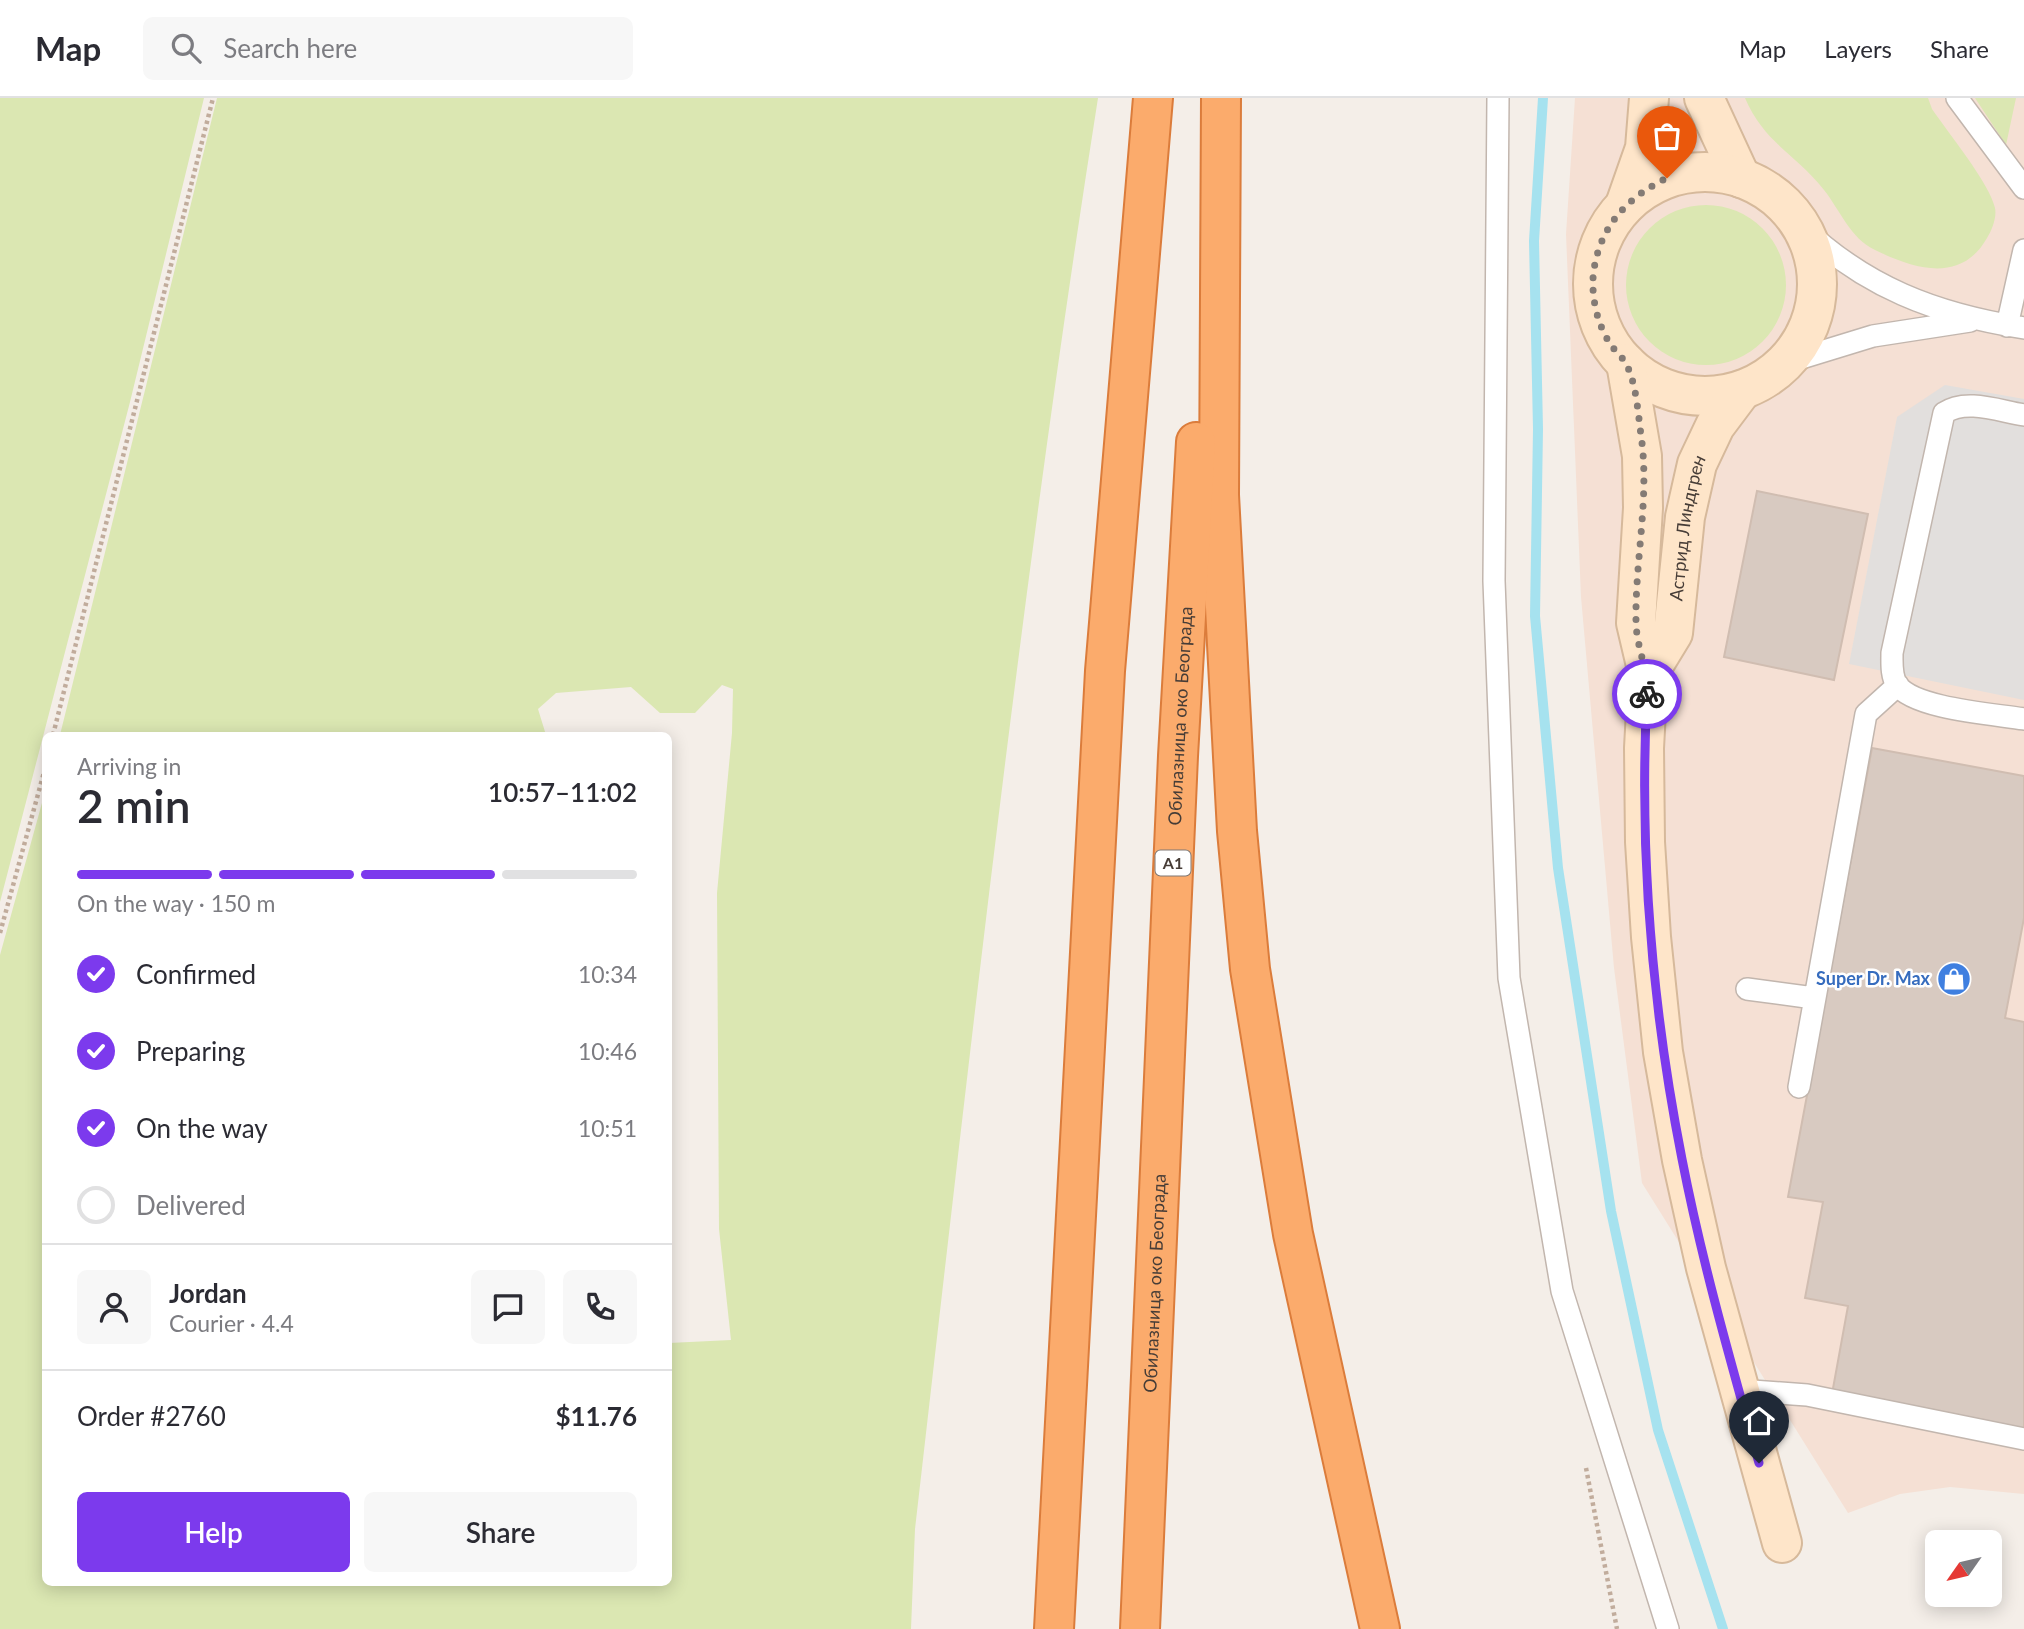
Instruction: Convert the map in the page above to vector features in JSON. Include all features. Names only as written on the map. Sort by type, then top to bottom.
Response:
[{"type":"highway","points":[[1054,1629],[1105,671],[1153,98]]},
{"type":"highway","name":"Обилазница око Београда","points":[[1140,1629],[1177,769],[1215,98]]},
{"type":"highway","points":[[1221,98],[1219,495],[1237,831],[1250,970],[1293,1234],[1380,1629]]},
{"type":"street","points":[[1625,205],[1645,148],[1649,98]]},
{"type":"street","points":[[1704,98],[1741,178]]},
{"type":"street","points":[[1717,172],[1741,178],[1783,204],[1799,224],[1810,246],[1816,271],[1816,296],[1811,320],[1800,343],[1785,363],[1742,390],[1718,395],[1681,392],[1646,379],[1626,363],[1610,344],[1599,321],[1594,296],[1594,272],[1599,247],[1609,224],[1625,205],[1644,189],[1679,175],[1717,172]]},
{"type":"street","name":"Астрид Линдгрен","points":[[1626,363],[1642,446],[1643,508],[1636,624],[1648,674],[1644,748],[1645,842],[1651,937],[1663,1052],[1685,1174],[1739,1390],[1782,1543]]},
{"type":"street","name":"Астрид Линдгрен","points":[[1648,674],[1673,634],[1685,517],[1697,464],[1715,426],[1742,390]]},
{"type":"lane","points":[[1499,98],[1494,581],[1508,978],[1562,1291],[1668,1629]]},
{"type":"lane","points":[[1957,98],[2024,188]]},
{"type":"lane","points":[[1799,224],[1827,251],[1907,299],[1978,320],[2016,327],[2024,250]]},
{"type":"lane","points":[[1785,363],[1873,336],[1978,320]]},
{"type":"lane","points":[[2024,415],[1964,405],[1944,413],[1892,653],[1892,671],[1898,685],[1918,700],[2024,719]]},
{"type":"lane","points":[[1798,1087],[1866,714],[1898,685]]},
{"type":"lane","points":[[1747,989],[1814,999]]},
{"type":"lane","points":[[1739,1390],[1807,1395],[2024,1439]]},
{"type":"path","points":[[54,732],[212,98]]},
{"type":"path","points":[[0,933],[42,780]]},
{"type":"shaded area","points":[[1575,98],[2024,98],[2024,1494],[1950,1487],[1900,1494],[1848,1513],[1642,1183],[1614,968],[1581,597],[1566,234]]},
{"type":"shaded area","points":[[1945,385],[2024,399],[2024,700],[1849,664],[1897,417]]},
{"type":"green space","points":[[0,98],[204,98],[130,402],[44,732],[42,732],[0,902]]},
{"type":"green space","points":[[217,98],[1098,98],[1046,455],[999,812],[915,1529],[911,1629],[0,1629],[0,955],[42,803],[42,1586],[672,1586],[672,1343],[731,1340],[719,1229],[717,893],[732,733],[733,689],[722,685],[695,713],[660,713],[631,687],[556,693],[538,709],[545,732],[61,732]]},
{"type":"green space","points":[[1745,98],[1928,98],[1932,109],[1977,172],[1991,198],[1995,215],[1989,235],[1976,253],[1964,262],[1950,267],[1921,267],[1905,263],[1866,245],[1846,223],[1824,190],[1771,138]]},
{"type":"green space","points":[[1975,98],[2016,98],[2006,145]]},
{"type":"green space","points":[[1706,205],[1737,211],[1763,228],[1780,254],[1786,285],[1780,316],[1763,342],[1737,359],[1706,365],[1675,359],[1649,342],[1632,316],[1626,285],[1632,254],[1649,228],[1675,211]]},
{"type":"building","points":[[1757,491],[1868,514],[1834,680],[1724,657]]},
{"type":"building","points":[[1872,748],[2024,776],[2024,918],[2005,1018],[2024,1022],[2024,1430],[1832,1394],[1848,1306],[1805,1298],[1823,1202],[1788,1197]]},
{"type":"waterway","points":[[1543,98],[1534,241],[1538,429],[1535,616],[1558,868],[1611,1211],[1658,1430],[1723,1629]]},
{"type":"way so far","points":[[1647,694],[1648,674],[1636,624],[1644,485],[1641,436],[1626,363],[1610,344],[1599,321],[1594,296],[1594,272],[1599,247],[1609,224],[1625,205],[1644,189],[1667,178]]},
{"type":"place","name":"Super Dr. Max","points":[[1954,979]]},
{"type":"route","points":[[1647,694],[1644,748],[1645,842],[1651,937],[1663,1052],[1682,1160],[1706,1268],[1759,1463]]}]
